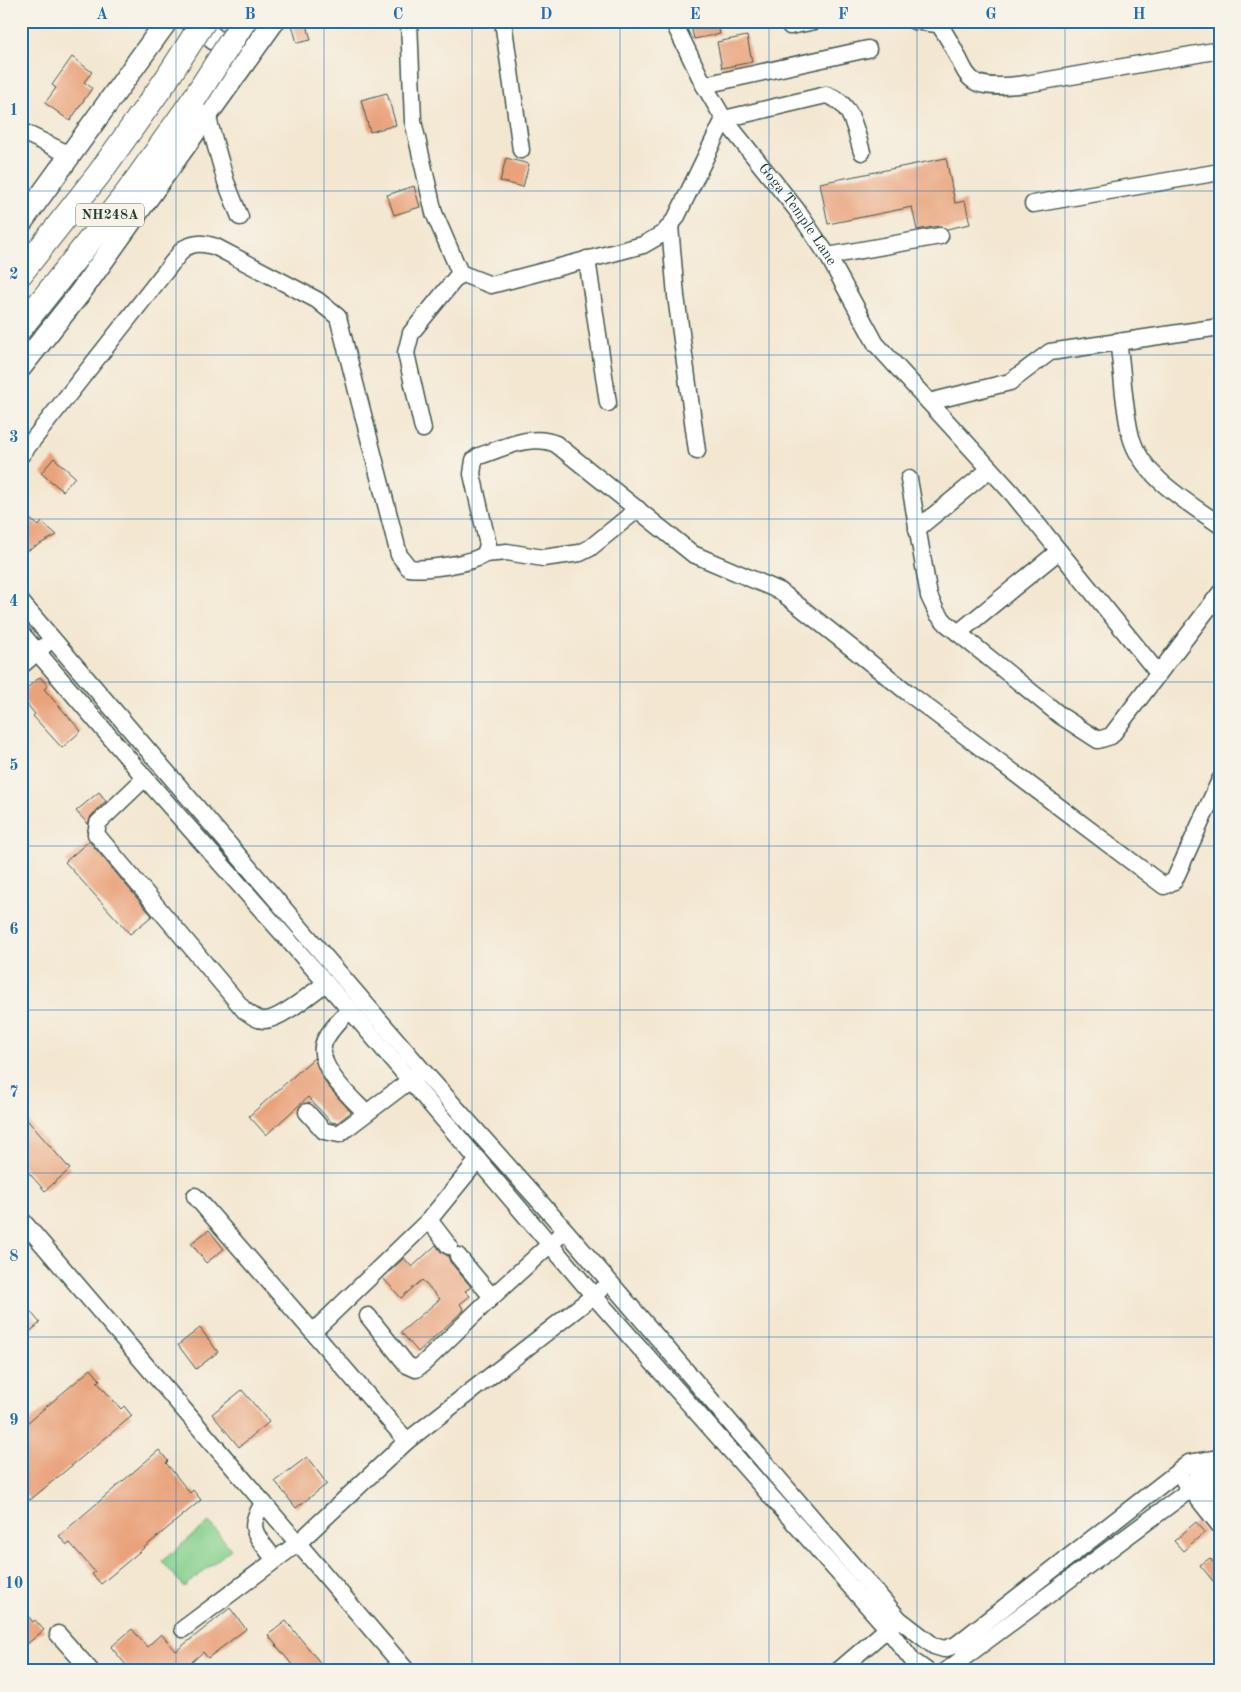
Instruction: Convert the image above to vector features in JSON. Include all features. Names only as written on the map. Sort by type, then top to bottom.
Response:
[{"type":"highway","name":"NH248A","points":[[21,273],[100,174],[166,80],[204,21]]},
{"type":"highway","name":"NH248A","points":[[21,327],[128,192],[200,107],[244,21]]},
{"type":"main road","points":[[21,223],[72,156],[167,21]]},
{"type":"main road","points":[[191,21],[244,62]]},
{"type":"main road","points":[[21,367],[79,294],[200,107],[244,62],[274,21]]},
{"type":"street","points":[[409,21],[413,121],[434,213],[460,273],[491,285],[643,245],[664,233],[670,226],[724,119],[826,95],[836,98],[852,116],[862,152]]},
{"type":"street","points":[[503,21],[521,150]]},
{"type":"street","name":"Goga Temple Lane","points":[[673,21],[704,85],[724,119],[796,209],[828,256],[876,344],[990,469],[1158,673]]},
{"type":"street","points":[[790,26],[815,21]]},
{"type":"street","points":[[914,21],[940,26],[968,75],[981,86],[999,87],[1026,84],[1220,50]]},
{"type":"street","points":[[704,85],[868,49]]},
{"type":"street","points":[[200,107],[240,217]]},
{"type":"street","points":[[21,131],[72,156]]},
{"type":"street","points":[[1033,204],[1220,172]]},
{"type":"street","points":[[670,226],[676,296],[696,451]]},
{"type":"street","points":[[828,256],[940,236]]},
{"type":"street","points":[[21,455],[183,249],[192,244],[204,244],[216,247],[317,300],[338,317],[402,561],[409,568],[422,569],[473,559],[485,554],[507,552],[543,558],[580,553],[595,544],[638,510]]},
{"type":"street","points":[[587,259],[608,403]]},
{"type":"street","points":[[423,429],[406,353],[411,333],[460,273]]},
{"type":"street","points":[[929,402],[1010,382],[1050,352],[1220,327]]},
{"type":"street","points":[[1118,341],[1132,437],[1140,456],[1155,476],[1220,525]]},
{"type":"street","points":[[485,554],[488,545],[472,474],[474,460],[479,456],[532,440],[546,439],[556,444],[701,560],[780,591],[907,692],[1164,886],[1174,881],[1220,780]]},
{"type":"street","points":[[917,528],[990,469]]},
{"type":"street","points":[[909,479],[928,596],[937,613],[958,633],[1061,716],[1098,740],[1111,736],[1220,593]]},
{"type":"street","points":[[958,633],[1058,551]]},
{"type":"street","points":[[21,602],[423,1071],[566,1232],[893,1623],[913,1661],[927,1671]]},
{"type":"street","points":[[21,632],[145,778],[350,1010],[409,1081],[551,1243],[594,1296],[893,1623],[934,1646],[944,1649],[956,1645],[1182,1467],[1220,1458]]},
{"type":"street","points":[[21,666],[51,639]]},
{"type":"street","points":[[145,778],[98,823],[96,834],[244,1010],[254,1017],[265,1020],[280,1014],[326,983]]},
{"type":"street","points":[[350,1010],[324,1041],[322,1054],[338,1082],[366,1114]]},
{"type":"street","points":[[306,1112],[324,1131],[339,1134],[350,1128],[423,1071]]},
{"type":"street","points":[[314,1331],[429,1220],[478,1160]]},
{"type":"street","points":[[195,1196],[314,1331],[407,1441]]},
{"type":"street","points":[[21,1219],[407,1671]]},
{"type":"street","points":[[429,1220],[492,1297]]},
{"type":"street","points":[[368,1316],[407,1365],[416,1369],[551,1243],[566,1232]]},
{"type":"street","points":[[183,1629],[274,1559],[298,1543],[407,1441],[594,1296],[608,1283]]},
{"type":"street","points":[[946,1671],[1197,1485],[1220,1464]]},
{"type":"street","points":[[1182,1467],[1197,1485],[1220,1526]]},
{"type":"street","points":[[1197,1485],[1220,1501]]},
{"type":"street","points":[[264,1503],[255,1515],[252,1523],[255,1532],[274,1559]]},
{"type":"street","points":[[838,1671],[893,1623]]},
{"type":"street","points":[[58,1634],[91,1671]]},
{"type":"street","points":[[856,1671],[859,1653]]},
{"type":"green space","points":[[209,1522],[231,1549],[184,1587],[162,1561]]},
{"type":"building","points":[[291,21],[306,21],[311,40],[297,43]]},
{"type":"building","points":[[690,21],[717,21],[720,34],[694,39]]},
{"type":"building","points":[[747,36],[752,62],[722,68],[717,42]]},
{"type":"building","points":[[72,57],[92,72],[84,82],[92,88],[70,121],[45,103],[56,88],[52,85]]},
{"type":"building","points":[[387,93],[396,125],[370,132],[361,100]]},
{"type":"building","points":[[506,158],[529,164],[523,187],[500,181]]},
{"type":"building","points":[[946,158],[955,203],[965,201],[970,224],[947,229],[938,226],[917,230],[912,207],[828,224],[820,183]]},
{"type":"building","points":[[414,186],[420,207],[394,215],[387,195]]},
{"type":"building","points":[[54,458],[75,477],[63,491],[41,473]]},
{"type":"building","points":[[21,512],[39,526],[42,522],[57,535],[21,554],[21,547],[26,540],[21,537]]},
{"type":"building","points":[[40,677],[48,686],[44,689],[81,731],[62,748],[33,716],[35,714],[21,697],[21,693]]},
{"type":"building","points":[[99,792],[106,801],[91,816],[88,824],[76,811]]},
{"type":"building","points":[[89,841],[152,916],[130,934],[65,862]]},
{"type":"building","points":[[314,1058],[327,1085],[351,1112],[337,1123],[331,1122],[308,1097],[266,1135],[249,1116]]},
{"type":"building","points":[[21,1113],[70,1169],[45,1191],[21,1164]]},
{"type":"building","points":[[209,1230],[224,1249],[206,1263],[191,1243]]},
{"type":"building","points":[[436,1245],[441,1252],[448,1256],[450,1262],[471,1287],[465,1291],[470,1296],[460,1304],[464,1310],[418,1352],[401,1332],[440,1299],[422,1280],[401,1298],[383,1278],[404,1258],[412,1267]]},
{"type":"building","points":[[21,1300],[40,1323],[21,1339]]},
{"type":"building","points":[[200,1328],[218,1352],[196,1369],[178,1345]]},
{"type":"building","points":[[91,1369],[100,1380],[97,1382],[121,1409],[124,1406],[132,1416],[30,1500],[21,1490],[21,1428]]},
{"type":"building","points":[[242,1390],[269,1422],[239,1447],[212,1414]]},
{"type":"building","points":[[159,1450],[168,1461],[166,1463],[190,1493],[193,1490],[201,1500],[101,1584],[92,1574],[95,1572],[70,1543],[67,1545],[59,1536]]},
{"type":"building","points":[[307,1457],[327,1484],[296,1508],[275,1481]]},
{"type":"building","points":[[1196,1522],[1205,1532],[1183,1551],[1174,1541]]},
{"type":"building","points":[[1210,1558],[1220,1570],[1220,1576],[1213,1581],[1200,1565]]},
{"type":"building","points":[[230,1608],[246,1629],[208,1658],[203,1652],[182,1671],[131,1671],[111,1647],[132,1629],[147,1647],[161,1634],[176,1651]]},
{"type":"building","points":[[28,1616],[33,1622],[35,1620],[44,1630],[21,1649],[21,1622]]},
{"type":"building","points":[[286,1621],[327,1671],[297,1671],[268,1635]]}]
